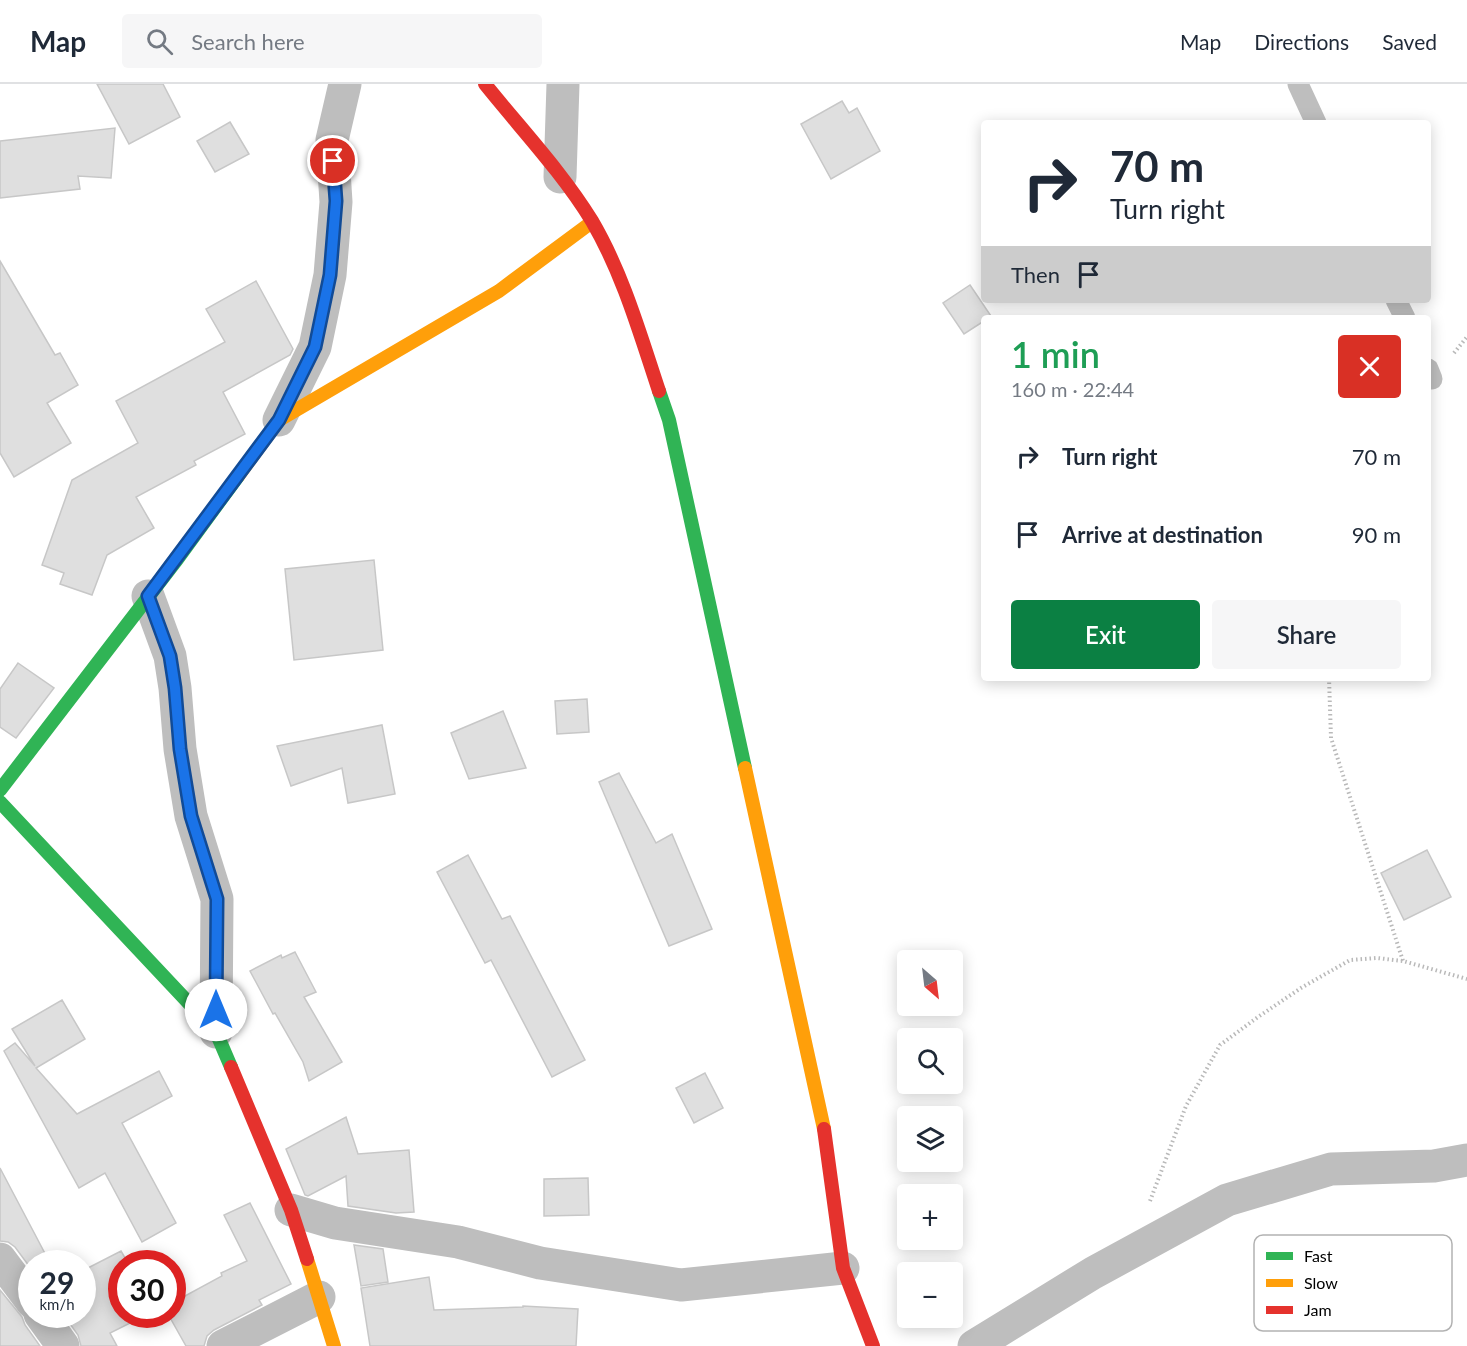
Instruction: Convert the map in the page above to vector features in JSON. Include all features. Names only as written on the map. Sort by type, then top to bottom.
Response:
[{"type":"street","points":[[0,790],[279,420],[315,347],[330,275],[336,201],[332,140],[345,84]]},
{"type":"street","points":[[485,84],[560,177],[592,222],[627,294],[669,420],[824,1127],[843,1268],[873,1346]]},
{"type":"street","points":[[560,177],[563,84]]},
{"type":"street","points":[[279,420],[499,291],[592,222]]},
{"type":"street","points":[[148,596],[170,656],[180,749],[191,816],[217,899],[216,1032]]},
{"type":"street","points":[[0,802],[216,1032],[291,1210],[334,1346]]},
{"type":"street","points":[[975,1346],[1093,1273],[1227,1200],[1331,1169],[1434,1166],[1467,1160]]},
{"type":"street","points":[[291,1210],[334,1223],[458,1242],[540,1263],[681,1284],[843,1268]]},
{"type":"street","points":[[0,1259],[18,1283]]},
{"type":"street","points":[[223,1346],[319,1298]]},
{"type":"street","points":[[50,1328],[63,1346]]},
{"type":"lane","points":[[1298,84],[1315,120]]},
{"type":"path","points":[[1329,681],[1331,738],[1403,961]]},
{"type":"path","points":[[1130,1253],[1186,1106],[1220,1045],[1301,988],[1350,960],[1377,958],[1403,961],[1467,979]]},
{"type":"building","points":[[97,84],[163,84],[180,117],[129,144]]},
{"type":"building","points":[[842,101],[849,113],[857,108],[880,151],[831,179],[801,124]]},
{"type":"building","points":[[230,122],[249,154],[215,172],[197,141]]},
{"type":"building","points":[[115,128],[111,178],[78,176],[80,189],[0,198],[0,141]]},
{"type":"building","points":[[0,261],[55,355],[60,353],[78,385],[47,403],[71,443],[14,477],[0,453]]},
{"type":"building","points":[[256,281],[293,349],[290,355],[223,392],[245,434],[194,461],[196,465],[136,497],[154,528],[107,555],[92,595],[60,584],[64,573],[42,565],[72,480],[138,443],[116,401],[225,342],[206,309]]},
{"type":"building","points":[[970,285],[990,315],[981,315],[981,323],[964,334],[943,303]]},
{"type":"building","points":[[374,560],[383,650],[294,660],[285,569]]},
{"type":"building","points":[[18,663],[54,688],[16,738],[0,727],[0,689]]},
{"type":"building","points":[[587,699],[589,732],[557,734],[555,701]]},
{"type":"building","points":[[503,711],[526,768],[469,779],[451,733]]},
{"type":"building","points":[[382,725],[395,794],[348,803],[342,768],[291,786],[277,746]]},
{"type":"building","points":[[619,773],[656,843],[672,834],[712,929],[669,946],[599,782]]},
{"type":"building","points":[[1427,850],[1451,897],[1404,920],[1381,873]]},
{"type":"building","points":[[468,855],[502,919],[510,916],[585,1060],[552,1077],[491,960],[485,963],[437,872]]},
{"type":"building","points":[[295,952],[316,992],[304,997],[342,1062],[309,1081],[303,1062],[250,971],[281,955],[282,958]]},
{"type":"building","points":[[62,1000],[85,1039],[36,1068],[77,1114],[159,1071],[172,1096],[122,1123],[176,1223],[142,1242],[105,1173],[79,1188],[4,1051],[15,1043],[35,1066],[12,1029]]},
{"type":"building","points":[[705,1073],[723,1108],[694,1123],[676,1088]]},
{"type":"building","points":[[346,1117],[358,1154],[409,1150],[414,1212],[396,1213],[348,1206],[346,1176],[308,1196],[305,1195],[286,1149]]},
{"type":"building","points":[[0,1168],[43,1250],[18,1251],[8,1242],[0,1241]]},
{"type":"building","points":[[588,1178],[589,1215],[544,1216],[544,1179]]},
{"type":"building","points":[[250,1203],[291,1284],[259,1300],[262,1305],[214,1330],[207,1336],[204,1346],[186,1346],[176,1328],[186,1328],[186,1295],[222,1276],[221,1273],[247,1261],[224,1215]]},
{"type":"building","points":[[354,1245],[383,1249],[388,1282],[361,1286]]},
{"type":"building","points":[[108,1258],[108,1328],[120,1328],[110,1333],[117,1346],[81,1346],[73,1328],[96,1328],[96,1264]]},
{"type":"building","points":[[429,1277],[434,1310],[523,1306],[578,1309],[576,1346],[370,1346],[361,1288]]},
{"type":"building","points":[[0,1290],[18,1312],[18,1328],[27,1328],[40,1346],[0,1346]]},
{"type":"traffic: fast","points":[[659,391],[669,420],[745,768]]},
{"type":"traffic: fast","points":[[0,790],[238,476]]},
{"type":"traffic: fast","points":[[0,802],[216,1032],[231,1067]]},
{"type":"traffic: slow","points":[[238,476],[279,420],[499,291],[592,222]]},
{"type":"traffic: slow","points":[[745,768],[824,1129]]},
{"type":"traffic: slow","points":[[307,1259],[334,1346]]},
{"type":"traffic: jam","points":[[485,84],[554,168],[592,221],[622,283],[659,391]]},
{"type":"traffic: jam","points":[[231,1067],[291,1210],[307,1259]]},
{"type":"traffic: jam","points":[[824,1129],[843,1268],[873,1346]]},
{"type":"route","points":[[216,1010],[217,899],[191,816],[180,749],[170,656],[148,596],[279,420],[315,347],[330,275],[336,201],[333,161]]}]
